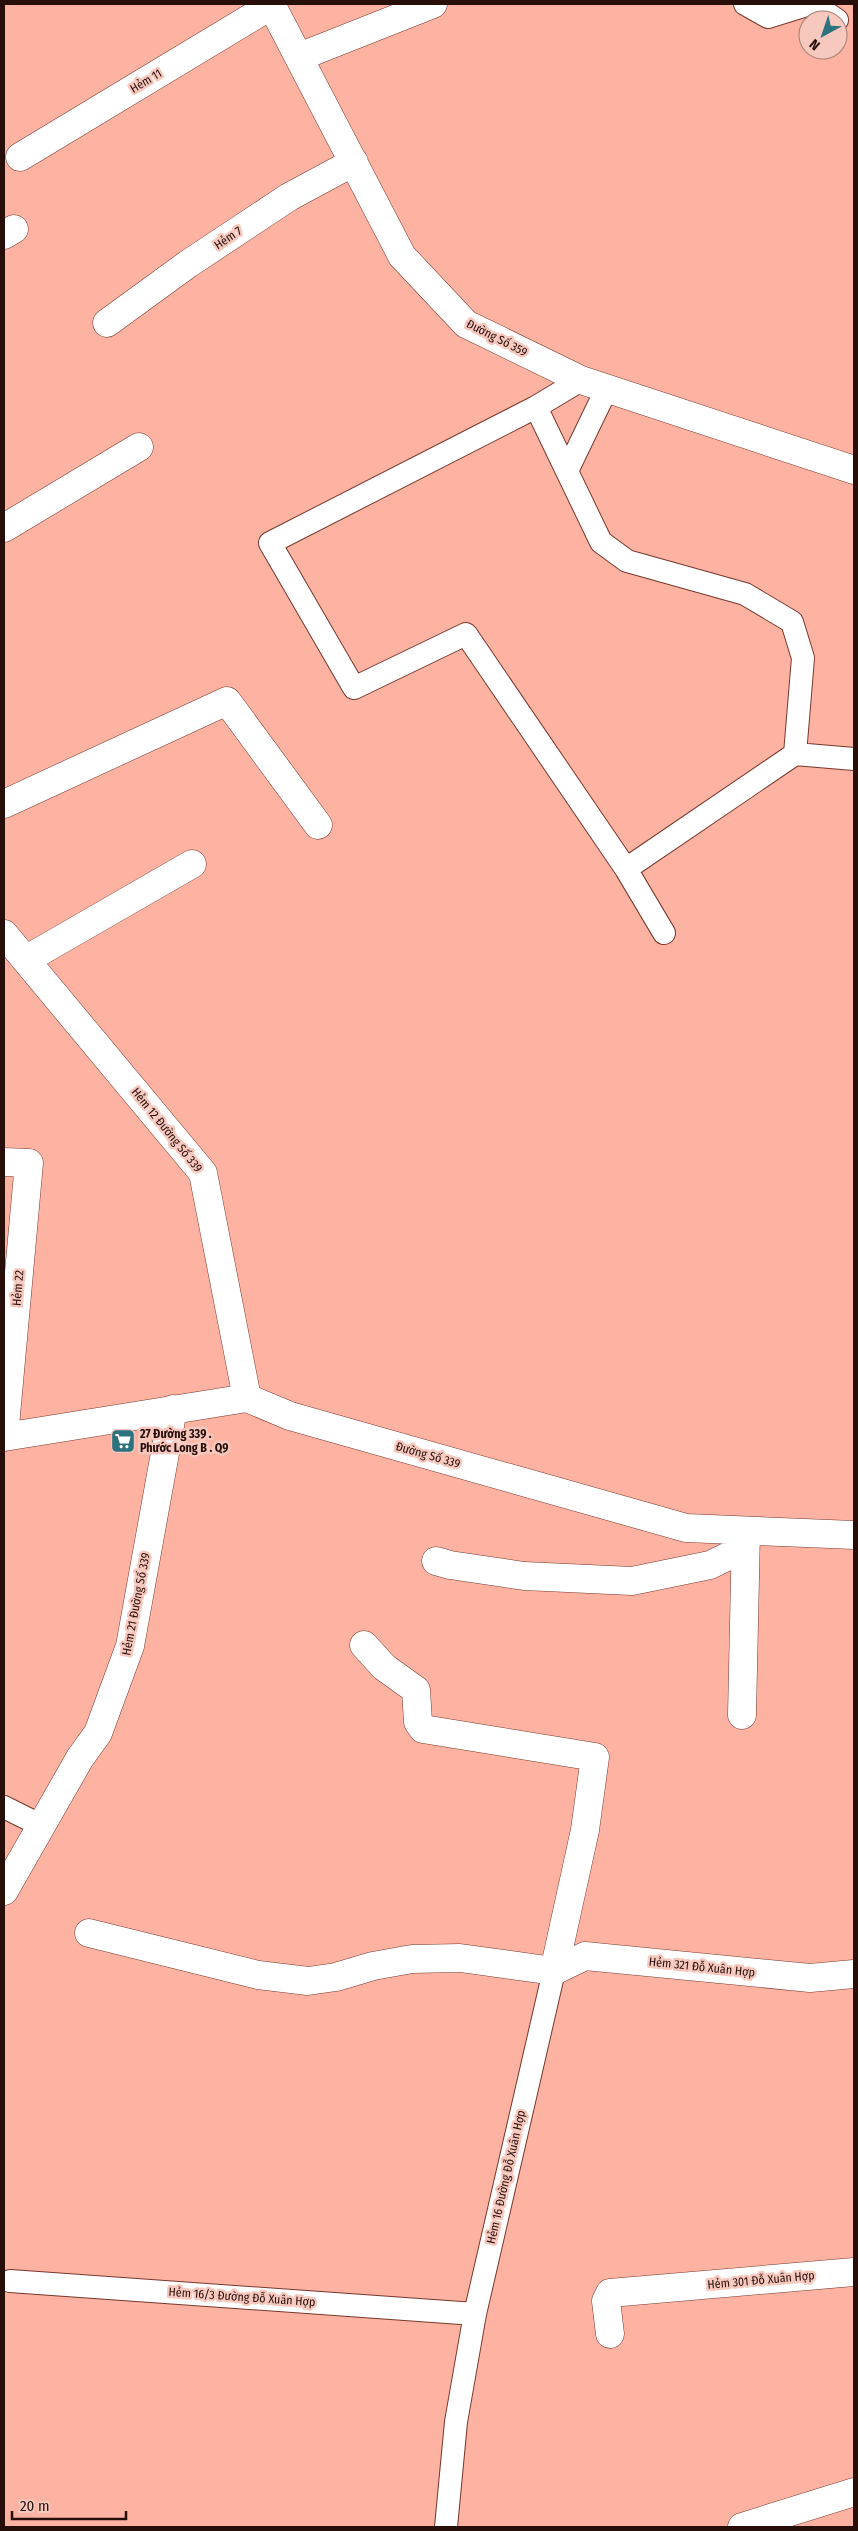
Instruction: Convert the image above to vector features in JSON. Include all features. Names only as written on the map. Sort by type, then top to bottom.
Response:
[{"type":"street","name":"Đường Số 359","points":[[272,4],[402,256],[466,324],[581,380],[854,470]]},
{"type":"street","name":"Hẻm 11","points":[[20,157],[272,4]]},
{"type":"street","points":[[299,57],[433,4]]},
{"type":"street","name":"Hẻm 7","points":[[107,323],[188,264],[289,197],[354,162]]},
{"type":"street","points":[[4,528],[139,447]]},
{"type":"street","points":[[4,804],[227,701],[318,825]]},
{"type":"street","points":[[27,959],[192,864]]},
{"type":"street","name":"Hẻm 12 Đường Số 339","points":[[4,934],[27,959],[203,1173],[248,1398]]},
{"type":"street","name":"Hẻm 22","points":[[4,1162],[29,1164],[4,1437]]},
{"type":"street","points":[[4,1437],[248,1398]]},
{"type":"street","name":"Đường Số 339","points":[[248,1398],[290,1416],[686,1528],[746,1539],[854,1535]]},
{"type":"street","name":"Hẻm 21 Đường Số 339","points":[[4,1891],[80,1758],[98,1732],[130,1646],[173,1409]]},
{"type":"street","points":[[436,1561],[450,1565],[524,1576],[632,1581],[710,1565],[746,1539]]},
{"type":"street","points":[[742,1715],[746,1539]]},
{"type":"street","name":"Hẻm 16 Đường Đỗ Xuân Hợp","points":[[364,1645],[384,1667],[416,1690],[418,1722],[423,1729],[596,1758],[585,1830],[554,1971]]},
{"type":"street","points":[[89,1933],[258,1976],[308,1980],[336,1977],[373,1966],[412,1959],[460,1958],[554,1971]]},
{"type":"street","name":"Hẻm 321 Đỗ Xuân Hợp","points":[[554,1971],[585,1956],[810,1978],[854,1974]]},
{"type":"street","name":"Hẻm 301 Đỗ Xuân Hợp","points":[[610,2334],[606,2301],[610,2293],[854,2272]]},
{"type":"street","points":[[742,2527],[854,2492]]},
{"type":"lane","points":[[745,4],[768,17],[810,4]]},
{"type":"lane","points":[[581,380],[536,407],[270,543],[354,688],[466,634],[626,870],[664,933]]},
{"type":"lane","points":[[567,471],[607,388]]},
{"type":"lane","points":[[536,407],[601,542],[627,561],[745,594],[792,622],[803,658],[794,754]]},
{"type":"lane","points":[[626,870],[794,754],[854,759]]},
{"type":"lane","points":[[4,1807],[42,1826]]},
{"type":"lane","name":"Hẻm 16 Đường Đỗ Xuân Hợp","points":[[446,2527],[456,2422],[475,2314],[554,1971]]},
{"type":"lane","name":"Hẻm 16/3 Đường Đỗ Xuân Hợp","points":[[10,2281],[475,2314]]},
{"type":"place","name":"27 Đường 339 . Phước Long B . Q9","points":[[123,1441]]}]
